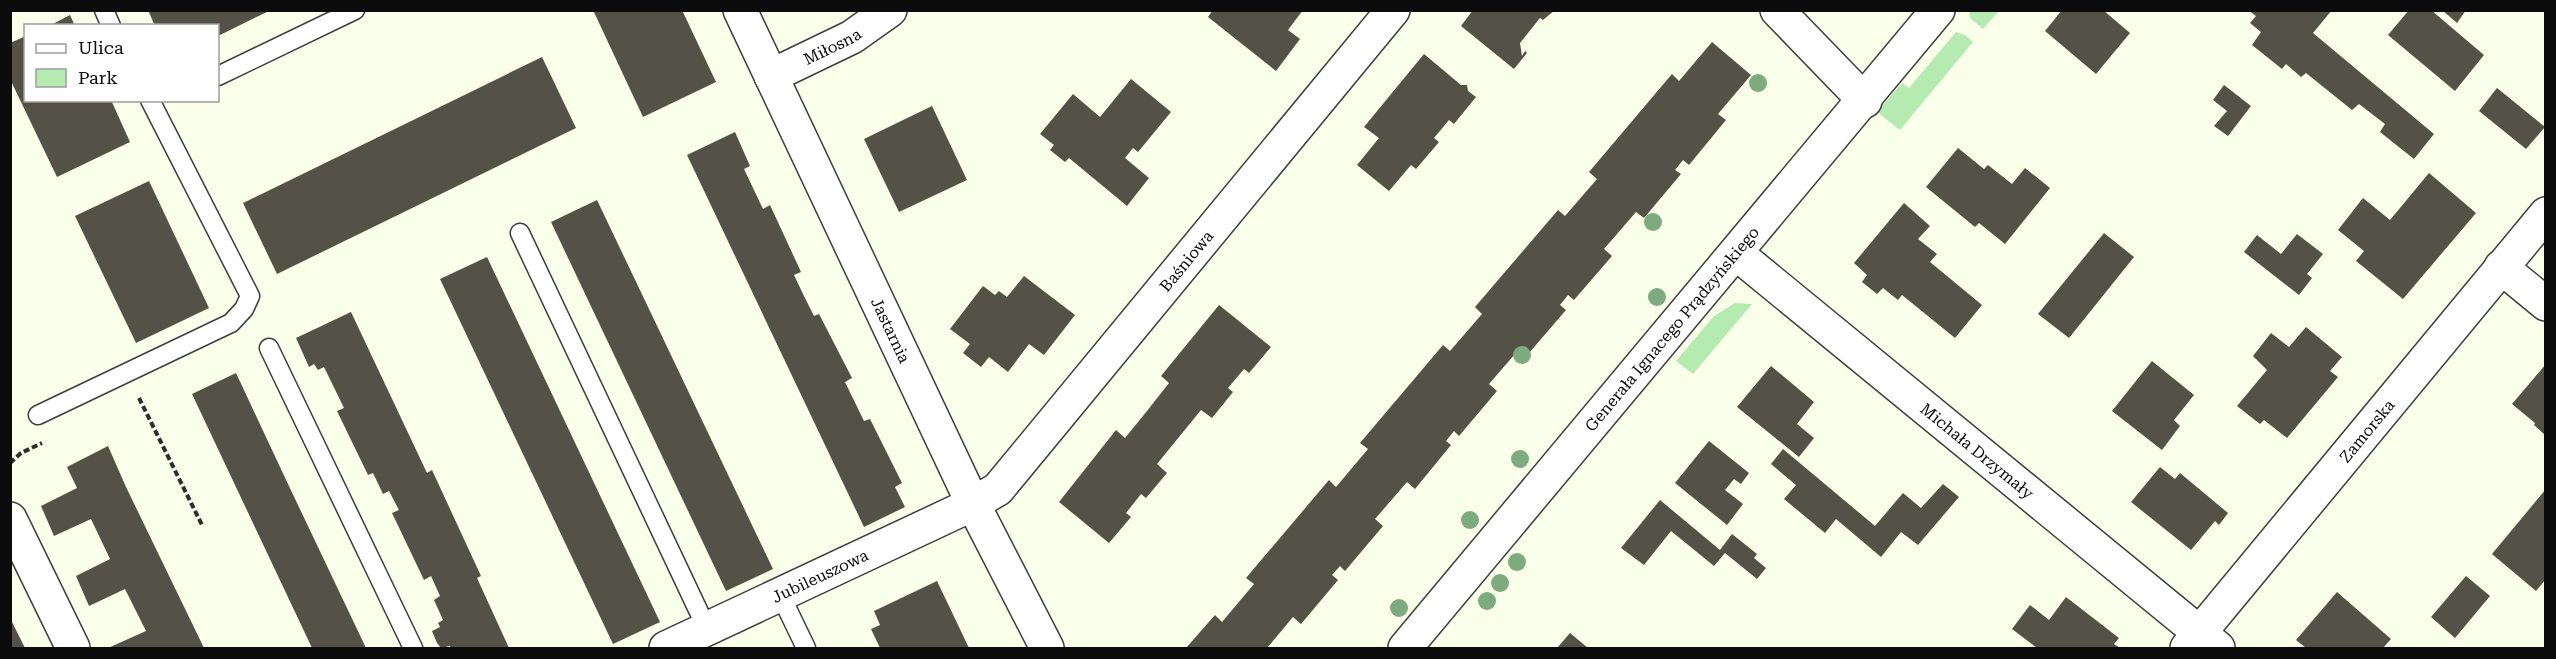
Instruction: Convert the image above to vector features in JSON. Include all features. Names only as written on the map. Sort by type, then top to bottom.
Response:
[{"type":"street","name":"Jastarnia","points":[[740,10],[973,504],[1047,648]]},
{"type":"street","name":"Miłosna","points":[[771,76],[852,36],[890,10]]},
{"type":"street","name":"Baśniowa","points":[[973,504],[989,496],[1007,479],[1393,10]]},
{"type":"street","points":[[1777,10],[1865,101]]},
{"type":"street","name":"Generała Ignacego Prądzyńskiego","points":[[1405,648],[1865,101],[1938,10]]},
{"type":"street","name":"Zamorska","points":[[2202,643],[2501,267],[2546,214]]},
{"type":"street","name":"Michała Drzymały","points":[[1736,254],[2202,643]]},
{"type":"street","points":[[2501,267],[2546,304]]},
{"type":"street","name":"Jubileuszowa","points":[[666,648],[973,504]]},
{"type":"street","points":[[10,519],[74,648]]},
{"type":"lane","points":[[104,10],[110,24]]},
{"type":"lane","points":[[219,76],[355,10]]},
{"type":"lane","points":[[38,415],[231,323],[244,309],[250,296],[156,102]]},
{"type":"lane","points":[[520,232],[707,629]]},
{"type":"lane","points":[[269,348],[413,648]]},
{"type":"lane","points":[[780,594],[806,648]]},
{"type":"path","points":[[139,398],[203,527]]},
{"type":"green space","points":[[1969,10],[1999,11],[1983,29],[1970,18]]},
{"type":"green space","points":[[1956,32],[1965,35],[1973,42],[1900,130],[1877,112],[1902,83],[1909,88]]},
{"type":"green space","points":[[1735,303],[1752,304],[1693,374],[1676,361],[1714,316]]},
{"type":"building","points":[[148,10],[271,10],[219,36],[219,24],[154,24]]},
{"type":"building","points":[[593,10],[682,10],[716,82],[643,117]]},
{"type":"building","points":[[1213,10],[1303,10],[1288,30],[1300,39],[1276,71],[1208,17]]},
{"type":"building","points":[[1473,10],[1555,10],[1543,20],[1540,18],[1520,43],[1522,56],[1525,51],[1527,53],[1514,69],[1461,26]]},
{"type":"building","points":[[2062,10],[2103,10],[2130,33],[2096,74],[2045,31]]},
{"type":"building","points":[[2248,10],[2332,10],[2313,33],[2434,134],[2414,159],[2380,132],[2385,124],[2359,104],[2352,110],[2306,73],[2301,77],[2286,64],[2282,69],[2252,45],[2261,32],[2250,23],[2256,16]]},
{"type":"building","points":[[2409,10],[2431,10],[2484,55],[2455,91],[2388,35]]},
{"type":"building","points":[[2442,10],[2466,10],[2457,23]]},
{"type":"building","points":[[70,15],[74,24],[53,24]]},
{"type":"building","points":[[24,37],[24,102],[112,102],[130,142],[57,177],[10,79],[10,43]]},
{"type":"building","points":[[1712,42],[1751,75],[1718,114],[1726,120],[1689,165],[1683,160],[1675,170],[1681,174],[1644,218],[1636,212],[1604,249],[1612,256],[1574,300],[1568,295],[1560,305],[1566,310],[1529,353],[1521,347],[1489,384],[1497,391],[1459,436],[1454,431],[1446,441],[1451,445],[1415,489],[1407,482],[1375,519],[1383,526],[1345,571],[1340,566],[1332,575],[1338,580],[1301,624],[1293,617],[1267,648],[1186,648],[1215,615],[1222,622],[1254,584],[1246,578],[1329,480],[1336,487],[1368,449],[1360,443],[1443,345],[1450,351],[1482,314],[1475,307],[1558,210],[1565,216],[1597,179],[1589,172],[1672,74],[1679,81]]},
{"type":"building","points":[[1424,54],[1461,85],[1467,85],[1468,91],[1476,97],[1454,124],[1449,120],[1434,138],[1439,142],[1416,169],[1411,165],[1389,191],[1357,165],[1379,138],[1364,127]]},
{"type":"building","points":[[542,57],[576,128],[277,274],[243,203]]},
{"type":"building","points":[[1131,79],[1171,112],[1138,152],[1133,148],[1125,158],[1149,178],[1127,206],[1069,158],[1065,162],[1050,150],[1054,145],[1040,134],[1073,94],[1100,117]]},
{"type":"building","points":[[2224,85],[2251,106],[2228,136],[2214,126],[2227,111],[2213,100]]},
{"type":"building","points":[[2497,88],[2545,127],[2526,149],[2479,111]]},
{"type":"building","points":[[932,106],[967,180],[899,212],[864,139]]},
{"type":"building","points":[[735,132],[750,166],[744,169],[763,209],[770,205],[801,272],[794,275],[814,316],[819,314],[852,378],[845,382],[864,421],[870,419],[902,483],[895,487],[905,507],[864,527],[687,155]]},
{"type":"building","points":[[1958,148],[1984,169],[1988,165],[2012,184],[2025,168],[2050,188],[2005,244],[1979,223],[1975,227],[1926,187]]},
{"type":"building","points":[[2429,173],[2476,213],[2403,299],[2356,261],[2364,251],[2338,230],[2363,198],[2390,220]]},
{"type":"building","points":[[149,181],[209,308],[136,343],[75,216]]},
{"type":"building","points":[[597,200],[773,569],[726,591],[551,222]]},
{"type":"building","points":[[1904,203],[1930,226],[1918,239],[1937,254],[1930,262],[1982,305],[1955,338],[1902,295],[1898,300],[1883,288],[1877,294],[1862,282],[1867,275],[1854,263]]},
{"type":"building","points":[[2104,233],[2134,257],[2069,338],[2038,314]]},
{"type":"building","points":[[2297,234],[2323,254],[2307,274],[2312,278],[2299,295],[2244,252],[2257,235],[2281,254]]},
{"type":"building","points":[[487,257],[660,622],[613,644],[440,279]]},
{"type":"building","points":[[1024,276],[1075,315],[1044,355],[1029,344],[1008,372],[989,357],[981,367],[963,353],[970,344],[950,329],[983,286],[995,295],[999,291],[1007,297]]},
{"type":"building","points":[[1219,305],[1271,347],[1249,373],[1244,369],[1228,388],[1233,392],[1212,418],[1201,410],[1157,464],[1167,473],[1146,498],[1141,494],[1126,513],[1131,517],[1109,543],[1059,502],[1116,430],[1125,438],[1147,411],[1169,383],[1161,376]]},
{"type":"building","points":[[351,312],[427,473],[432,470],[481,576],[477,578],[509,648],[451,648],[450,646],[441,648],[437,643],[432,631],[440,627],[438,623],[443,620],[434,600],[440,596],[431,576],[424,580],[392,513],[399,510],[389,491],[383,494],[373,473],[368,475],[337,411],[344,408],[324,367],[318,370],[314,364],[309,367],[296,338]]},
{"type":"building","points":[[2306,327],[2342,357],[2330,371],[2338,377],[2287,438],[2264,420],[2260,424],[2237,406],[2267,370],[2253,356],[2271,333],[2289,347]]},
{"type":"building","points":[[2152,361],[2194,395],[2174,420],[2180,426],[2162,450],[2112,411]]},
{"type":"building","points":[[2546,364],[2546,436],[2534,425],[2535,423],[2512,404]]},
{"type":"building","points":[[1771,366],[1814,402],[1797,424],[1814,438],[1799,457],[1737,407]]},
{"type":"building","points":[[236,373],[366,648],[312,648],[192,394]]},
{"type":"building","points":[[1709,441],[1749,473],[1741,484],[1734,479],[1725,490],[1743,504],[1727,525],[1675,483]]},
{"type":"building","points":[[108,446],[204,648],[108,648],[146,631],[125,589],[89,606],[76,576],[110,559],[91,519],[54,536],[41,506],[77,488],[67,467]]},
{"type":"building","points":[[1783,449],[1875,526],[1903,493],[1921,508],[1943,484],[1959,497],[1918,545],[1901,532],[1881,557],[1836,519],[1825,533],[1784,499],[1796,485],[1771,464]]},
{"type":"building","points":[[2160,467],[2175,479],[2180,473],[2228,513],[2219,525],[2215,521],[2191,550],[2131,502]]},
{"type":"building","points":[[2546,489],[2546,579],[2536,591],[2492,554]]},
{"type":"building","points":[[1660,500],[1720,550],[1732,534],[1757,554],[1754,558],[1766,568],[1757,579],[1725,553],[1714,566],[1671,531],[1644,565],[1621,548]]},
{"type":"building","points":[[2466,576],[2490,596],[2455,638],[2431,617]]},
{"type":"building","points":[[937,581],[969,648],[880,648],[871,629],[880,625],[874,611]]},
{"type":"building","points":[[2337,592],[2391,639],[2383,648],[2306,648],[2296,640]]},
{"type":"building","points":[[2066,597],[2119,638],[2114,644],[2120,648],[2037,648],[2012,629],[2030,605],[2049,620]]},
{"type":"building","points":[[10,618],[25,648],[10,648]]},
{"type":"building","points":[[1570,633],[1588,648],[1557,648]]}]
